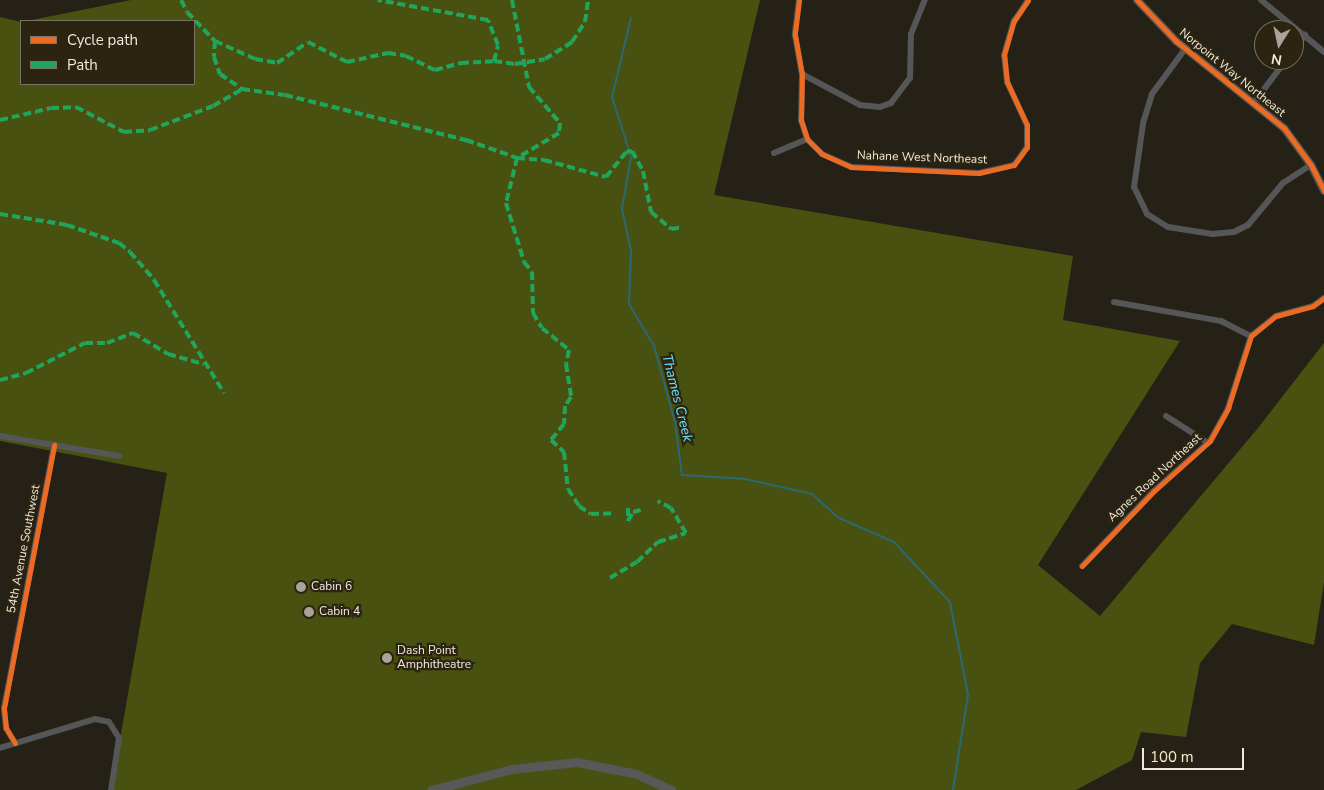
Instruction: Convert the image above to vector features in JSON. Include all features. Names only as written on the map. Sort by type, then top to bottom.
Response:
[{"type":"main road","points":[[431,790],[512,768],[577,762],[630,772],[671,790]]},
{"type":"street","points":[[774,152],[808,139],[800,107],[802,74],[795,34],[799,0]]},
{"type":"street","points":[[802,74],[860,105],[880,107],[891,103],[910,78],[911,34],[925,0]]},
{"type":"street","name":"Nahane West Northeast","points":[[808,139],[828,159],[851,166],[979,173],[1014,165],[1028,147],[1028,132],[1007,82],[1004,55],[1014,21],[1028,0]]},
{"type":"street","name":"Norpoint Way Northeast","points":[[1137,0],[1185,48],[1254,101],[1284,128],[1311,165],[1324,191]]},
{"type":"street","points":[[1261,0],[1324,52]]},
{"type":"street","points":[[1185,48],[1152,94],[1143,124],[1134,187],[1147,214],[1168,227],[1212,234],[1234,232],[1248,225],[1283,183],[1311,165]]},
{"type":"street","points":[[1254,101],[1278,70]]},
{"type":"street","points":[[1114,302],[1216,319],[1250,336],[1276,316],[1313,306],[1324,298]]},
{"type":"street","name":"Agnes Road Northeast","points":[[1082,566],[1154,491],[1208,443],[1228,408],[1250,336]]},
{"type":"street","points":[[1166,416],[1208,443]]},
{"type":"street","points":[[0,436],[119,456]]},
{"type":"street","name":"54th Avenue Southwest","points":[[15,743],[6,728],[4,708],[54,445]]},
{"type":"street","points":[[0,748],[95,720],[113,724],[119,738],[111,790]]},
{"type":"green space","points":[[131,0],[760,0],[714,195],[1073,256],[1063,320],[1180,341],[1038,565],[1100,616],[1258,428],[1324,343],[1324,582],[1314,645],[1232,624],[1200,663],[1186,737],[1141,732],[1132,760],[1076,790],[111,790],[167,473],[0,441],[0,17],[20,22],[20,85],[195,85],[195,20],[32,20]]},
{"type":"waterway","name":"Thames Creek","points":[[631,18],[612,97],[631,157],[622,209],[631,251],[629,304],[654,346],[675,422],[682,475],[745,479],[812,494],[839,518],[894,542],[950,602],[968,695],[953,790]]},
{"type":"marked path","points":[[181,0],[187,12],[195,20]]},
{"type":"marked path","points":[[215,41],[255,59],[277,63],[308,42],[347,62],[388,53],[406,56],[435,70],[461,63],[494,61],[498,45],[488,20],[378,0]]},
{"type":"marked path","points":[[512,0],[529,87],[560,123],[559,133],[517,158],[506,203],[524,262],[532,272],[533,313],[542,328],[569,350],[566,364],[571,397],[565,406],[564,424],[551,440],[564,452],[568,489],[579,506],[591,514],[615,513]]},
{"type":"marked path","points":[[494,61],[515,64],[545,59],[572,42],[585,22],[588,0]]},
{"type":"marked path","points":[[195,20],[215,41],[214,57],[220,74],[242,89]]},
{"type":"marked path","points":[[0,120],[51,108],[76,107],[124,132],[150,130],[213,106],[242,89],[285,95],[466,140],[517,158],[544,160],[606,177],[626,152],[632,151],[643,171],[651,212],[671,229],[683,227]]},
{"type":"marked path","points":[[0,214],[67,225],[119,243],[130,252],[154,280],[224,393]]},
{"type":"marked path","points":[[0,380],[26,373],[85,343],[107,343],[133,333],[168,354],[204,364]]},
{"type":"marked path","points":[[610,578],[637,562],[658,542],[686,533],[671,508],[658,501]]},
{"type":"marked path","points":[[628,508],[628,521],[633,512],[641,510]]},
{"type":"cycle path","points":[[799,0],[795,35],[802,74],[801,120],[807,139],[822,154],[851,167],[979,173],[1014,165],[1027,147],[1027,125],[1007,82],[1004,55],[1014,21],[1028,0]]},
{"type":"cycle path","points":[[1137,0],[1176,41],[1284,128],[1311,165],[1324,191]]},
{"type":"cycle path","points":[[1082,566],[1154,491],[1210,441],[1228,408],[1251,336],[1276,316],[1313,306],[1324,298]]},
{"type":"cycle path","points":[[15,743],[6,728],[4,708],[54,445]]},
{"type":"place","name":"Cabin 6","points":[[301,587]]},
{"type":"place","name":"Cabin 4","points":[[309,612]]},
{"type":"place","name":"Dash Point Amphitheatre","points":[[387,658]]}]
